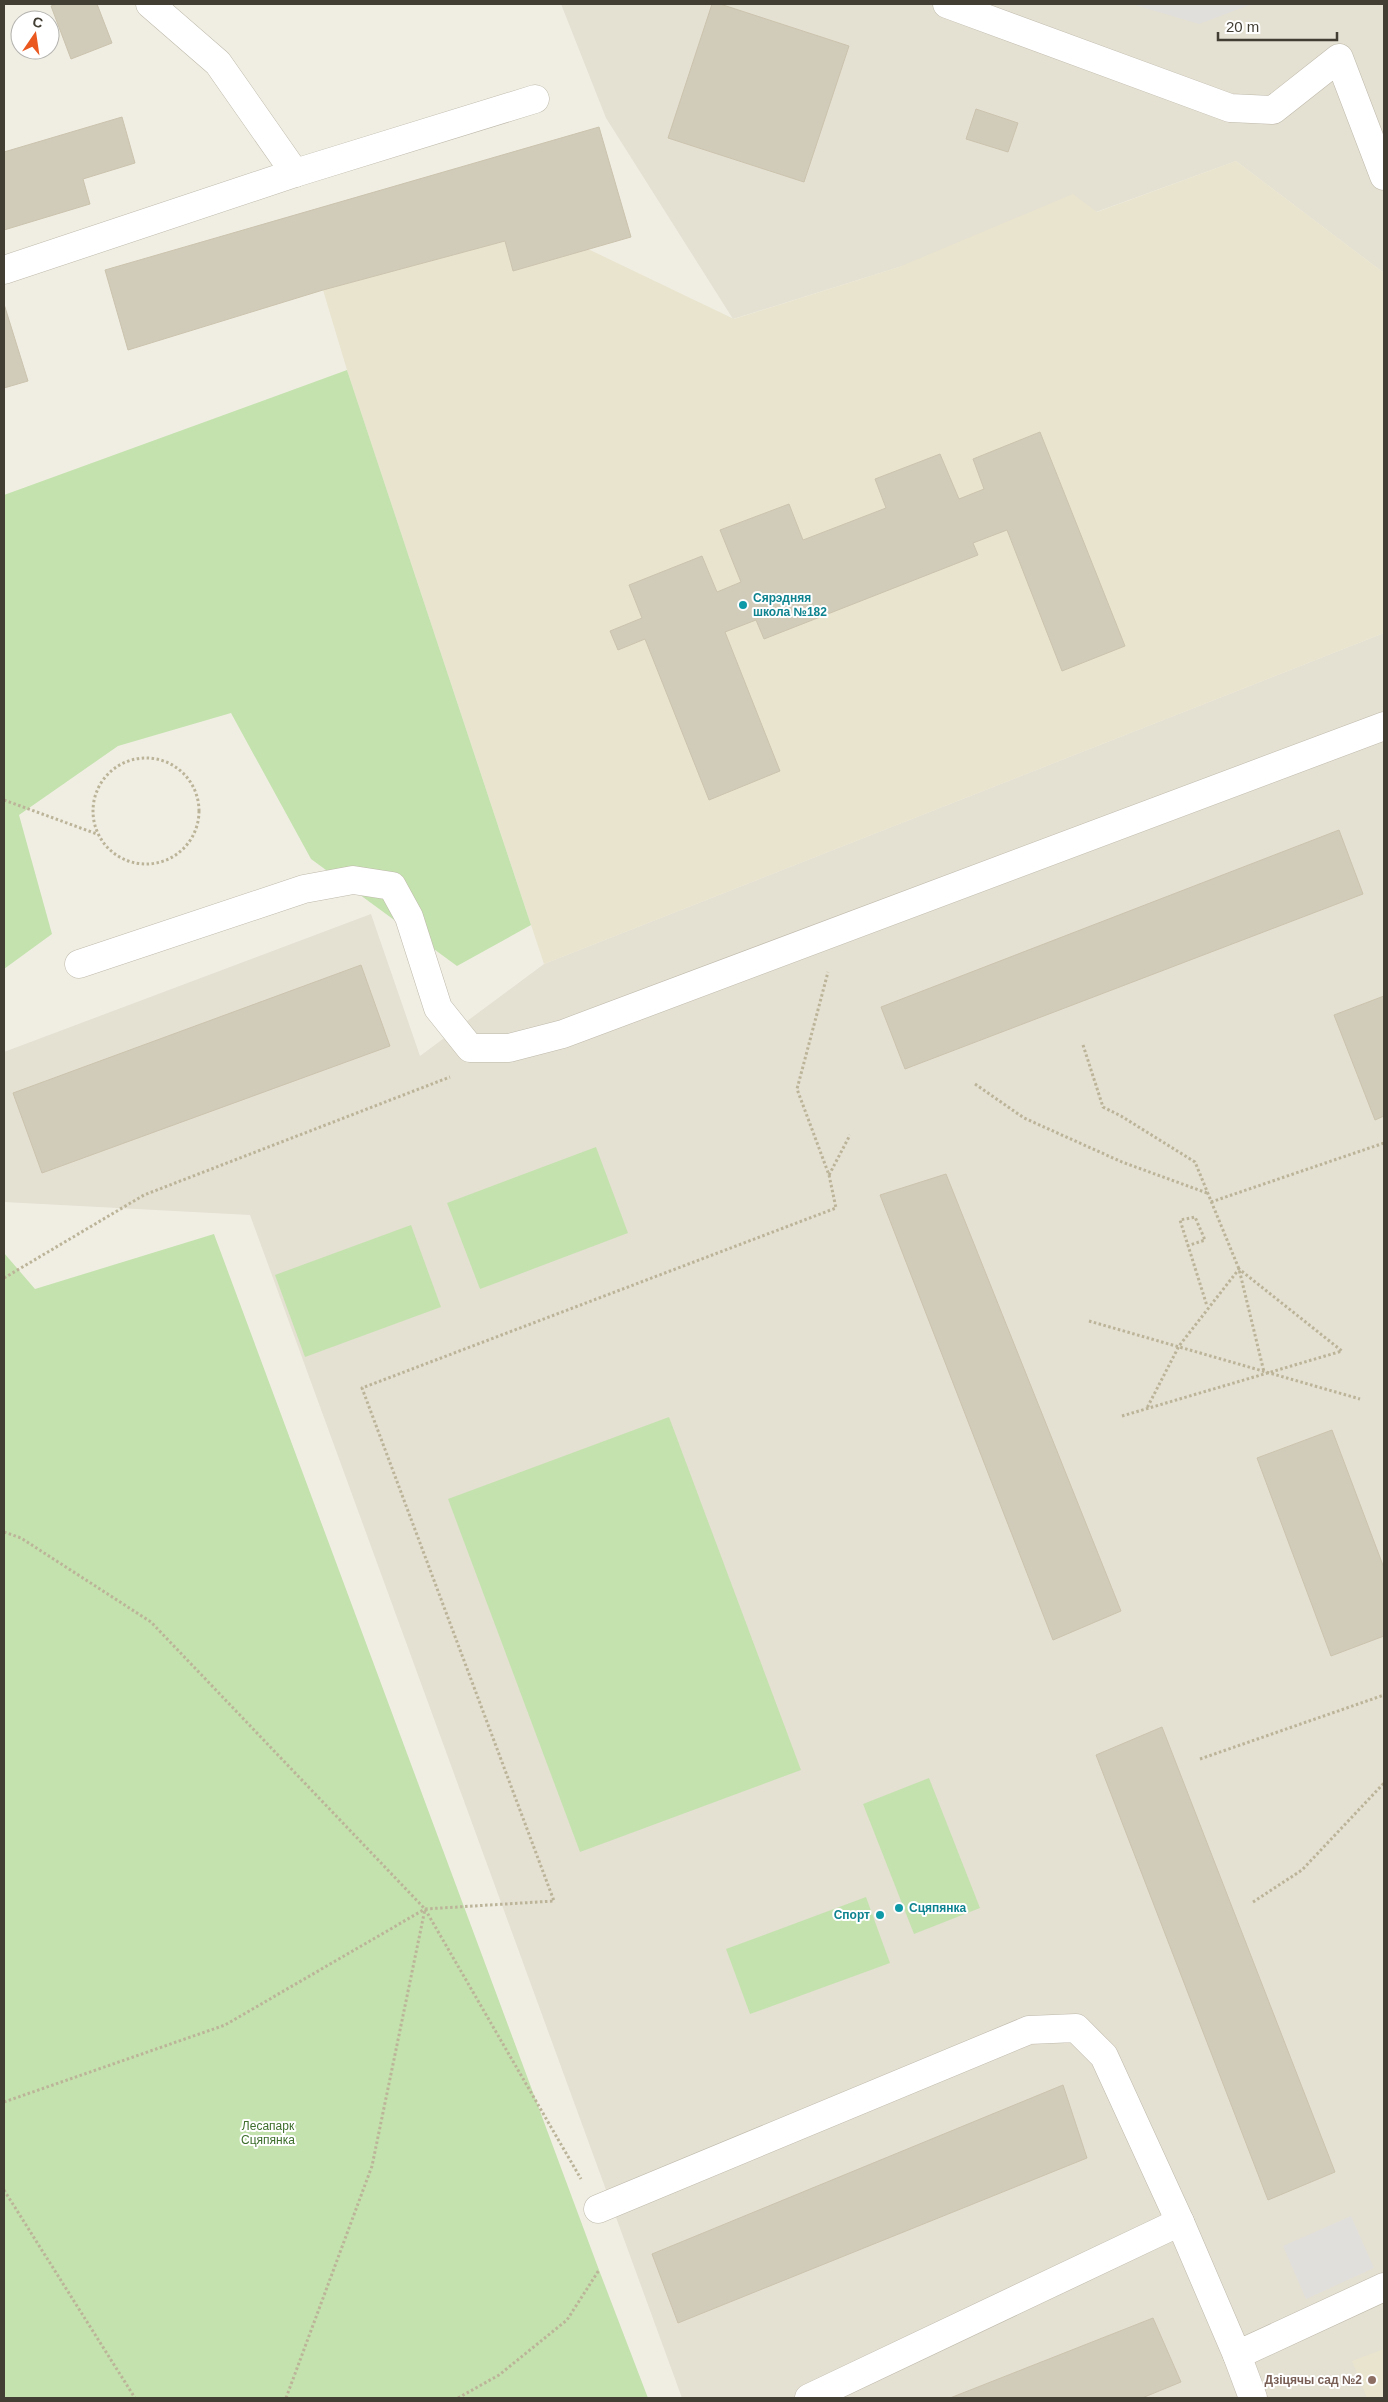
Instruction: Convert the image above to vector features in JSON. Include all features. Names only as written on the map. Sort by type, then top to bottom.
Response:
[{"type":"street","points":[[150,4],[218,63],[295,173]]},
{"type":"street","points":[[947,4],[1230,108],[1273,110],[1339,58],[1384,176]]},
{"type":"street","points":[[4,270],[295,173],[535,99]]},
{"type":"street","points":[[79,964],[304,889],[353,880],[392,886],[409,917],[438,1008],[470,1048],[509,1048],[563,1034],[1384,726]]},
{"type":"street","points":[[598,2209],[1029,2030],[1076,2028],[1104,2056],[1180,2222],[1237,2355],[1253,2398]]},
{"type":"street","points":[[809,2398],[1180,2222]]},
{"type":"street","points":[[1237,2355],[1384,2287]]},
{"type":"path","points":[[4,800],[97,834],[107,848],[120,859],[136,864],[153,864],[170,859],[183,850],[193,836],[199,821],[199,804],[194,788],[184,774],[171,764],[155,758],[138,758],[122,763],[108,772],[99,786],[93,802],[93,818],[97,834]]},
{"type":"path","points":[[4,2102],[226,2025],[425,1908],[554,1901],[362,1388],[836,1208],[829,1175],[798,1089],[838,931]]},
{"type":"path","points":[[1083,1045],[1102,1107],[1121,1116],[1195,1162],[1239,1269],[1264,1372]]},
{"type":"path","points":[[4,1278],[144,1195],[451,1077]]},
{"type":"path","points":[[975,1084],[1024,1118],[1122,1162],[1208,1193]]},
{"type":"path","points":[[829,1175],[850,1135]]},
{"type":"path","points":[[1211,1202],[1384,1143]]},
{"type":"path","points":[[1186,1246],[1205,1240],[1195,1217],[1180,1220],[1186,1246],[1208,1307]]},
{"type":"path","points":[[1147,1408],[1179,1346],[1239,1269]]},
{"type":"path","points":[[1122,1416],[1264,1372],[1342,1351],[1239,1269]]},
{"type":"path","points":[[1088,1321],[1360,1399]]},
{"type":"path","points":[[4,1532],[21,1538],[151,1622],[425,1908],[598,2209]]},
{"type":"path","points":[[1200,1759],[1384,1695]]},
{"type":"path","points":[[1252,1902],[1302,1870],[1384,1783]]},
{"type":"path","points":[[286,2398],[372,2166],[425,1908]]},
{"type":"path","points":[[4,2190],[135,2398]]},
{"type":"path","points":[[458,2398],[499,2375],[567,2320],[600,2270]]},
{"type":"shaded area","points":[[561,4],[1384,4],[1384,273],[1236,161],[1096,212],[899,267],[733,319],[606,118]]},
{"type":"shaded area","points":[[1132,4],[1252,4],[1199,24]]},
{"type":"shaded area","points":[[1236,161],[1384,273],[1384,633],[544,964],[347,370],[323,290],[505,241],[513,271],[588,249],[734,319],[899,267],[1073,194],[1097,212]]},
{"type":"shaded area","points":[[1384,633],[1384,2398],[682,2398],[250,1215],[4,1202],[4,1052],[371,914],[420,1056],[544,964]]},
{"type":"shaded area","points":[[1351,2216],[1374,2268],[1306,2299],[1283,2246]]},
{"type":"shaded area","name":"Дзіцячы сад №2","points":[[1384,2349],[1384,2398],[1367,2398],[1352,2361]]},
{"type":"green space","points":[[347,370],[531,925],[457,966],[311,859],[231,713],[118,746],[19,815],[52,934],[4,969],[4,495]]},
{"type":"green space","points":[[596,1147],[628,1233],[480,1289],[447,1203]]},
{"type":"green space","points":[[411,1225],[441,1307],[305,1357],[275,1275]]},
{"type":"green space","name":"Лесапарк Сцяпянка","points":[[214,1234],[648,2398],[4,2398],[4,1253],[35,1289]]},
{"type":"green space","points":[[669,1417],[801,1770],[580,1852],[448,1499]]},
{"type":"green space","points":[[929,1778],[980,1908],[914,1934],[863,1804]]},
{"type":"green space","points":[[866,1897],[890,1963],[750,2014],[726,1949]]},
{"type":"building","points":[[58,4],[97,4],[112,43],[71,59],[60,30],[60,10],[53,10],[51,6]]},
{"type":"building","points":[[712,4],[720,4],[849,46],[804,182],[668,138]]},
{"type":"building","points":[[976,109],[1018,123],[1008,152],[966,139]]},
{"type":"building","points":[[122,117],[135,163],[83,179],[90,204],[4,230],[4,152]]},
{"type":"building","points":[[599,127],[631,237],[513,271],[505,241],[323,290],[128,350],[105,270]]},
{"type":"building","points":[[4,304],[28,381],[4,388]]},
{"type":"building","name":"Сярэдняя школа №182","points":[[1040,432],[1125,646],[1062,671],[1007,530],[973,543],[978,555],[764,639],[756,620],[725,632],[780,771],[709,800],[645,639],[618,650],[610,631],[642,618],[629,585],[702,556],[717,592],[741,582],[720,530],[789,504],[803,540],[886,508],[875,479],[940,454],[959,499],[984,489],[973,459]]},
{"type":"building","points":[[1339,830],[1363,894],[905,1069],[881,1007]]},
{"type":"building","points":[[361,965],[390,1046],[42,1173],[13,1093]]},
{"type":"building","points":[[1384,996],[1384,1116],[1375,1120],[1334,1015]]},
{"type":"building","points":[[946,1174],[1121,1611],[1053,1640],[880,1195]]},
{"type":"building","points":[[1332,1430],[1384,1568],[1384,1636],[1331,1656],[1257,1458]]},
{"type":"building","points":[[1162,1727],[1335,2172],[1268,2200],[1096,1755]]},
{"type":"building","points":[[1063,2085],[1087,2158],[678,2323],[652,2254]]},
{"type":"building","points":[[1153,2318],[1181,2382],[1142,2398],[950,2398]]},
{"type":"place","name":"Сярэдняя школа №182","points":[[743,605]]},
{"type":"place","name":"Сцяпянка","points":[[899,1908]]},
{"type":"place","name":"Спорт","points":[[880,1915]]},
{"type":"place","name":"Дзіцячы сад №2","points":[[1372,2380]]}]
